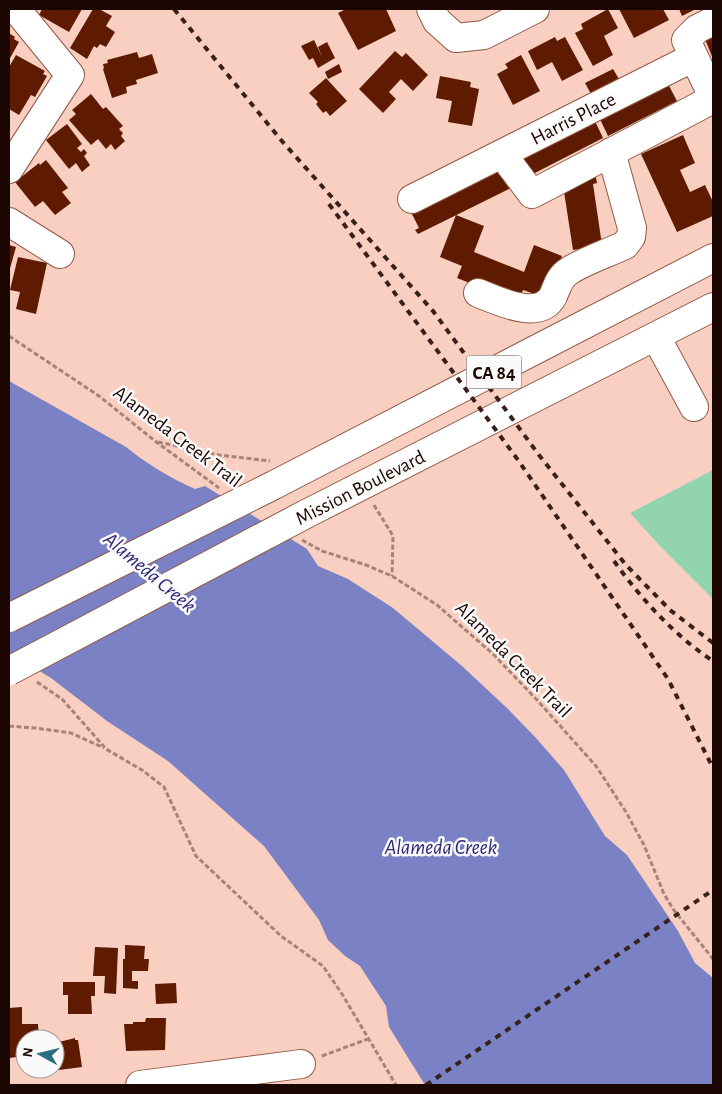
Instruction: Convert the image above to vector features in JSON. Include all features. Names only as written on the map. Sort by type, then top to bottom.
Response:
[{"type":"main road","points":[[9,169],[70,75],[16,9]]},
{"type":"main road","points":[[431,9],[437,21],[456,38],[484,35],[534,9]]},
{"type":"main road","points":[[502,154],[532,194],[713,98],[686,40],[697,29],[713,21]]},
{"type":"main road","name":"Harris Place","points":[[412,199],[694,56]]},
{"type":"main road","points":[[478,294],[519,308],[532,309],[543,305],[552,298],[558,284],[568,271],[625,245],[631,237],[632,228],[611,152]]},
{"type":"main road","points":[[9,222],[60,254]]},
{"type":"main road","name":"Mission Boulevard","points":[[9,618],[273,473],[713,258]]},
{"type":"main road","name":"Mission Boulevard","points":[[9,671],[300,525],[362,485],[713,307]]},
{"type":"main road","points":[[656,337],[694,407]]},
{"type":"main road","points":[[140,1085],[301,1064]]},
{"type":"path","name":"Alameda Creek Trail","points":[[9,336],[100,396],[155,441],[221,489]]},
{"type":"path","points":[[155,441],[219,455],[273,473]]},
{"type":"path","points":[[362,485],[392,536],[392,576]]},
{"type":"path","name":"Alameda Creek Trail","points":[[300,525],[322,550],[366,564],[392,576],[437,605],[492,654],[537,700],[596,766],[626,812],[644,845],[664,894],[673,909],[713,959]]},
{"type":"path","points":[[36,682],[62,698],[106,749]]},
{"type":"path","points":[[9,726],[71,733],[106,749],[142,770],[164,787],[196,856],[281,936],[323,966],[396,1085]]},
{"type":"path","points":[[301,1064],[368,1039]]},
{"type":"green space","points":[[713,470],[713,599],[630,513]]},
{"type":"water","name":"Alameda Creek","points":[[9,381],[126,447],[150,465],[177,480],[195,489],[205,486],[307,549],[318,566],[348,579],[393,608],[462,666],[508,709],[564,770],[605,836],[627,855],[678,931],[695,963],[713,978],[713,1085],[425,1085],[389,1027],[386,1006],[360,966],[345,956],[328,940],[319,920],[264,846],[168,761],[107,721],[51,678],[9,652]]},
{"type":"building","points":[[42,9],[82,9],[69,32],[39,15]]},
{"type":"building","points":[[93,9],[99,9],[112,16],[106,26],[115,32],[106,47],[100,44],[97,48],[94,46],[87,59],[70,48]]},
{"type":"building","points":[[346,9],[386,9],[396,31],[358,50],[338,13]]},
{"type":"building","points":[[608,9],[618,28],[604,36],[613,55],[593,66],[575,33],[583,29],[581,24]]},
{"type":"building","points":[[619,9],[663,9],[669,20],[634,38]]},
{"type":"building","points":[[679,9],[696,9],[682,16]]},
{"type":"building","points":[[713,30],[713,59],[703,34]]},
{"type":"building","points":[[9,33],[19,42],[9,60]]},
{"type":"building","points":[[555,37],[557,41],[565,37],[583,70],[562,81],[552,62],[537,70],[528,51]]},
{"type":"building","points":[[314,40],[322,57],[318,47],[327,42],[335,58],[318,68],[313,58],[309,60],[301,46]]},
{"type":"building","points":[[395,51],[402,57],[406,53],[428,75],[413,91],[401,79],[389,92],[396,99],[383,113],[359,89]]},
{"type":"building","points":[[137,52],[139,58],[152,54],[158,73],[136,80],[137,84],[126,87],[127,93],[112,98],[103,64],[108,63],[107,60]]},
{"type":"building","points":[[16,55],[45,71],[43,74],[47,76],[35,97],[31,95],[19,115],[9,109],[9,67]]},
{"type":"building","points":[[521,55],[540,91],[513,105],[497,74],[508,68],[505,64]]},
{"type":"building","points":[[339,64],[342,72],[328,79],[325,72]]},
{"type":"building","points":[[613,69],[619,79],[591,94],[585,83]]},
{"type":"building","points":[[440,76],[471,82],[470,87],[479,89],[472,126],[448,122],[452,101],[436,98]]},
{"type":"building","points":[[326,78],[347,101],[330,116],[326,111],[323,113],[316,104],[318,102],[309,93]]},
{"type":"building","points":[[667,82],[677,101],[608,136],[599,117]]},
{"type":"building","points":[[91,94],[103,109],[106,107],[123,126],[119,129],[123,133],[121,136],[125,141],[115,150],[111,144],[106,149],[98,139],[91,145],[69,120],[76,114],[72,110]]},
{"type":"building","points":[[594,119],[603,138],[531,175],[522,156]]},
{"type":"building","points":[[67,124],[82,144],[77,148],[81,152],[84,149],[87,153],[84,156],[90,165],[82,172],[76,163],[69,169],[46,140]]},
{"type":"building","points":[[683,135],[695,163],[680,170],[690,192],[705,185],[713,202],[713,216],[677,232],[641,154]]},
{"type":"building","points":[[46,160],[68,188],[62,192],[71,203],[55,215],[43,201],[35,207],[15,182],[39,163],[40,165]]},
{"type":"building","points":[[499,167],[513,187],[418,234],[415,230],[419,228],[411,212]]},
{"type":"building","points":[[595,173],[597,183],[593,184],[602,245],[573,250],[563,185]]},
{"type":"building","points":[[456,215],[484,226],[474,252],[524,272],[534,245],[562,256],[546,298],[523,290],[518,302],[457,278],[462,266],[440,257]]},
{"type":"building","points":[[9,245],[16,247],[9,272]]},
{"type":"building","points":[[18,257],[47,263],[36,314],[16,309],[20,292],[10,290]]},
{"type":"building","points":[[125,945],[145,946],[144,959],[149,959],[148,971],[132,971],[132,981],[138,981],[138,989],[123,988]]},
{"type":"building","points":[[95,947],[118,948],[116,994],[104,993],[105,976],[93,976]]},
{"type":"building","points":[[63,982],[95,982],[95,996],[91,996],[92,1014],[68,1014],[68,995],[63,995]]},
{"type":"building","points":[[176,983],[177,1003],[156,1004],[155,984]]},
{"type":"building","points":[[22,1007],[22,1024],[38,1024],[38,1029],[15,1029],[15,1057],[9,1058],[9,1008]]},
{"type":"building","points":[[146,1018],[166,1018],[165,1050],[126,1051],[124,1024],[145,1022]]},
{"type":"building","points":[[75,1038],[75,1040],[78,1040],[82,1067],[65,1069],[65,1040]]},
{"type":"railway","points":[[174,9],[281,140],[433,311],[539,455],[626,565],[670,610],[713,643]]},
{"type":"railway","points":[[329,204],[518,460],[668,679],[713,768]]},
{"type":"railway","points":[[614,561],[659,616],[685,640],[713,661]]},
{"type":"railway","points":[[426,1085],[713,890]]}]
